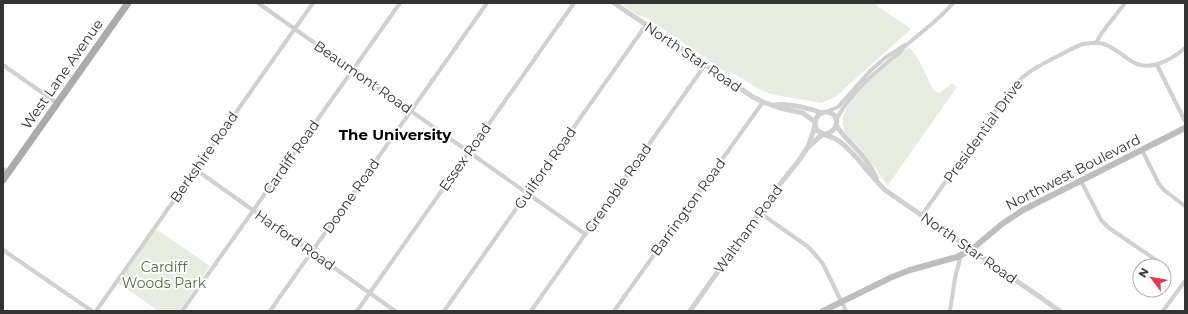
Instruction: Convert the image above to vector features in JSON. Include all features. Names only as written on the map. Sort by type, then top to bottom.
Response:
[{"type":"main road","name":"West Lane Avenue","points":[[3,180],[6,170],[128,3]]},
{"type":"main road","name":"Northwest Boulevard","points":[[823,311],[892,277],[910,270],[947,261],[971,250],[1010,217],[1185,128]]},
{"type":"street","name":"Beaumont Road","points":[[258,3],[585,234]]},
{"type":"street","name":"Berkshire Road","points":[[96,311],[313,3]]},
{"type":"street","name":"Cardiff Road","points":[[182,311],[400,3]]},
{"type":"street","name":"Doone Road","points":[[270,311],[487,3]]},
{"type":"street","name":"Essex Road","points":[[357,311],[574,3]]},
{"type":"street","name":"North Star Road","points":[[614,3],[743,91],[773,106],[804,113],[815,124]]},
{"type":"street","points":[[909,43],[885,58],[870,71],[838,108],[817,116],[815,124],[818,131],[825,134],[833,132],[836,123],[848,102],[860,87],[909,43],[940,18],[953,3]]},
{"type":"street","points":[[1125,3],[1101,34],[1096,43],[1109,46],[1140,66],[1157,65],[1172,58],[1185,48]]},
{"type":"street","name":"Guilford Road","points":[[444,311],[646,25]]},
{"type":"street","name":"Presidential Drive","points":[[922,215],[1016,83],[1033,69],[1076,47],[1083,44],[1096,43]]},
{"type":"street","points":[[3,65],[57,102]]},
{"type":"street","name":"Grenoble Road","points":[[531,311],[705,65]]},
{"type":"street","points":[[1157,65],[1185,121]]},
{"type":"street","name":"Barrington Road","points":[[614,311],[763,102]]},
{"type":"street","name":"North Star Road","points":[[773,106],[787,104],[824,113]]},
{"type":"street","points":[[824,113],[832,114],[836,123]]},
{"type":"street","name":"North Star Road","points":[[836,123],[844,138],[853,145],[862,156],[880,184]]},
{"type":"street","name":"Waltham Road","points":[[690,311],[808,147],[815,124]]},
{"type":"street","name":"North Star Road","points":[[825,134],[839,141],[853,153],[868,172],[892,194],[1060,311]]},
{"type":"street","name":"Waltham Road","points":[[808,147],[825,134]]},
{"type":"street","points":[[1142,150],[1159,184],[1164,190],[1185,206]]},
{"type":"street","name":"Harford Road","points":[[195,169],[395,311]]},
{"type":"street","points":[[1081,181],[1101,220],[1109,228],[1153,258]]},
{"type":"street","points":[[760,213],[807,246],[814,253],[823,264],[846,311]]},
{"type":"street","points":[[3,250],[92,311]]},
{"type":"street","points":[[950,311],[955,278],[961,255]]},
{"type":"street","points":[[1163,311],[1185,281]]},
{"type":"green space","points":[[621,3],[873,3],[911,29],[835,97],[822,103],[770,94],[759,89],[731,72],[729,74],[647,18],[636,14]]},
{"type":"green space","points":[[909,48],[918,58],[935,92],[940,93],[952,83],[957,87],[888,185],[862,150],[845,133],[843,119],[852,100],[868,82]]},
{"type":"green space","name":"Cardiff Woods Park","points":[[156,229],[210,266],[179,311],[159,311],[118,283]]},
{"type":"district","name":"The University","points":[[395,134]]}]
